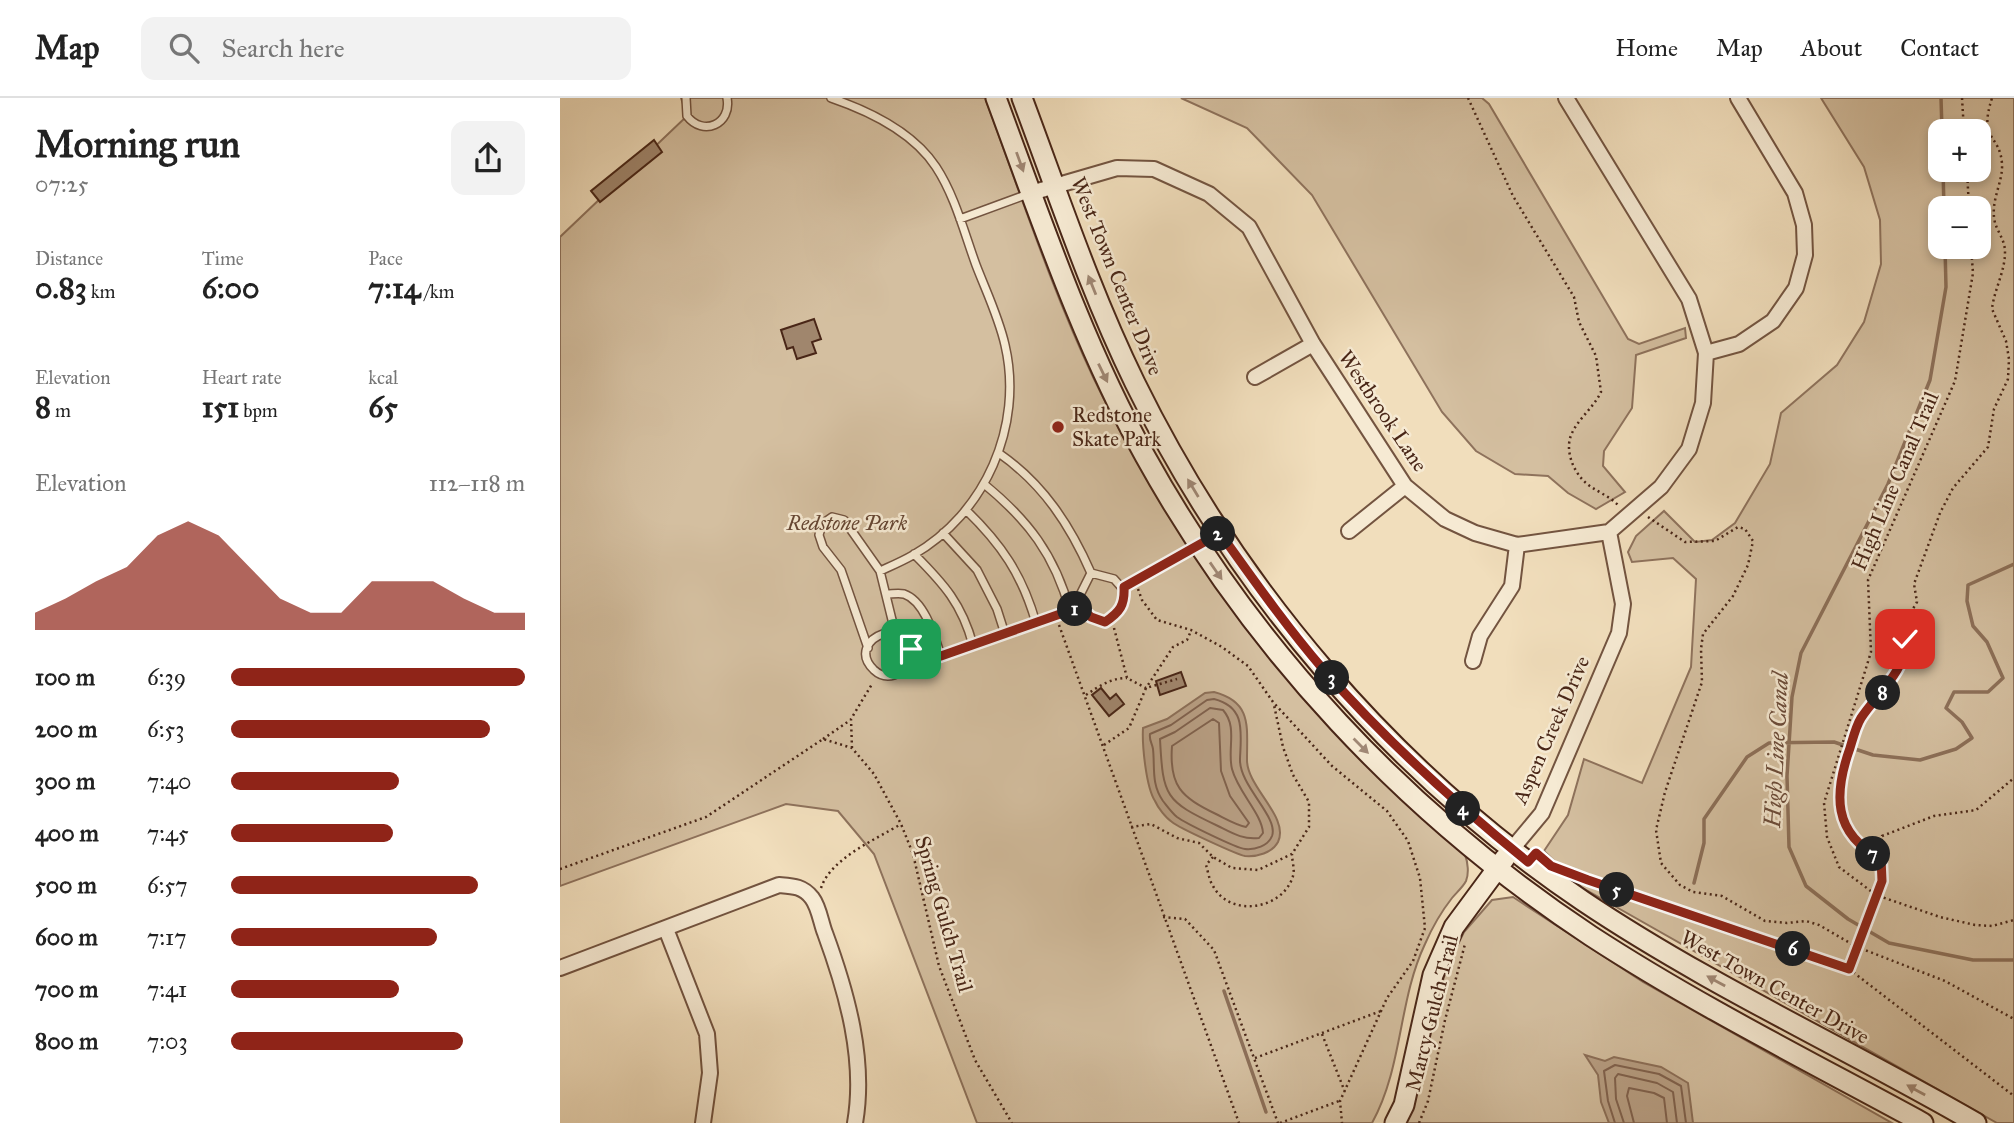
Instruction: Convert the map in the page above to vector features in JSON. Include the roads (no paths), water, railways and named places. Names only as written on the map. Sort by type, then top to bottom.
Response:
[{"type":"street","points":[[996,98],[1066,289],[1100,367],[1145,456],[1199,545],[1246,613],[1330,715],[1411,797],[1498,868],[1591,936],[1697,1000],[1923,1123]]},
{"type":"street","name":"West Town Center Drive","points":[[1023,98],[1092,286],[1134,381],[1166,444],[1220,533],[1277,612],[1324,670],[1423,774],[1512,849],[1581,900],[1655,946],[1966,1120]]},
{"type":"street","points":[[1566,98],[1689,299],[1706,353],[1703,402],[1689,449],[1661,487],[1609,532]]},
{"type":"street","points":[[1706,353],[1739,344],[1773,321],[1796,288],[1805,256],[1804,225],[1795,193],[1738,98]]},
{"type":"street","name":"Westbrook Lane","points":[[1031,193],[1117,168],[1154,169],[1209,194],[1248,227],[1313,344],[1405,486],[1445,519],[1475,533],[1517,545],[1609,532]]},
{"type":"street","points":[[1255,377],[1313,344]]},
{"type":"street","points":[[1349,531],[1405,486]]},
{"type":"street","name":"Aspen Creek Drive","points":[[1395,1123],[1404,1105],[1433,975],[1454,927],[1542,813],[1619,634],[1623,604],[1609,532]]},
{"type":"street","points":[[1473,661],[1480,636],[1512,586],[1517,545]]},
{"type":"street","points":[[560,968],[779,885],[799,887],[812,899],[839,969],[855,1040],[858,1105],[855,1123]]},
{"type":"street","points":[[666,929],[707,1034],[710,1073],[703,1123]]},
{"type":"lane","points":[[686,98],[687,116],[697,125],[704,127],[712,127],[723,119],[727,112],[728,98]]},
{"type":"lane","points":[[831,98],[857,107],[889,124],[935,164],[950,192],[1005,346],[1010,400],[1000,454],[984,484],[966,510],[943,533],[914,554],[880,571]]},
{"type":"lane","points":[[960,219],[1031,193]]},
{"type":"lane","points":[[1000,454],[1018,467],[1058,509],[1074,534],[1091,573]]},
{"type":"lane","points":[[984,484],[1016,510],[1029,526],[1055,569],[1070,611]]},
{"type":"lane","points":[[966,510],[994,537],[1008,556],[1030,600],[1036,623]]},
{"type":"lane","points":[[868,648],[876,636],[883,632],[895,632],[908,642],[912,653],[911,661],[906,669],[896,675],[885,676],[875,671],[869,663],[868,648],[841,570],[823,547],[818,535],[822,524],[832,517],[844,520],[880,571],[895,632]]},
{"type":"lane","points":[[943,533],[977,570],[997,609],[1005,634]]},
{"type":"lane","points":[[1124,587],[1220,533]]},
{"type":"lane","points":[[914,554],[947,588],[966,621],[973,645]]},
{"type":"lane","points":[[1091,573],[1114,579],[1124,587],[1125,601],[1116,615],[1105,622],[1091,617],[1080,607],[1079,597],[1091,573]]},
{"type":"lane","points":[[887,594],[904,594],[916,601],[932,631],[941,656]]},
{"type":"lane","points":[[911,661],[941,656],[1080,607]]},
{"type":"water","points":[[1214,692],[1235,702],[1245,717],[1249,770],[1278,822],[1278,842],[1268,852],[1259,855],[1245,856],[1177,825],[1160,810],[1149,786],[1143,728],[1167,719],[1205,693]]},
{"type":"water","points":[[1585,1055],[1605,1061],[1614,1057],[1661,1067],[1688,1083],[1693,1123],[1609,1123],[1601,1102],[1598,1075]]},
{"type":"waterway","name":"High Line Canal","points":[[1941,98],[1942,119]]},
{"type":"waterway","name":"High Line Canal","points":[[1943,182],[1944,196]]},
{"type":"waterway","name":"High Line Canal","points":[[1945,259],[1946,287],[1930,380],[1888,484],[1801,653],[1792,697],[1787,776],[1789,847],[1806,886],[1848,919],[1889,943],[1973,960],[2014,960]]},
{"type":"waterway","points":[[1694,883],[1704,843],[1704,819],[1747,757],[1769,743],[1834,742],[1873,755],[1920,760],[1956,749],[1972,738],[1962,722],[1946,708],[1954,692],[1988,692],[2003,678],[1987,642],[1973,626],[1967,601],[1968,585],[2014,564]]},
{"type":"waterway","points":[[1224,991],[1266,1112]]},
{"type":"place","name":"Redstone Skate Park","points":[[1058,427]]},
{"type":"park label","name":"Redstone Park","points":[[847,523]]}]
